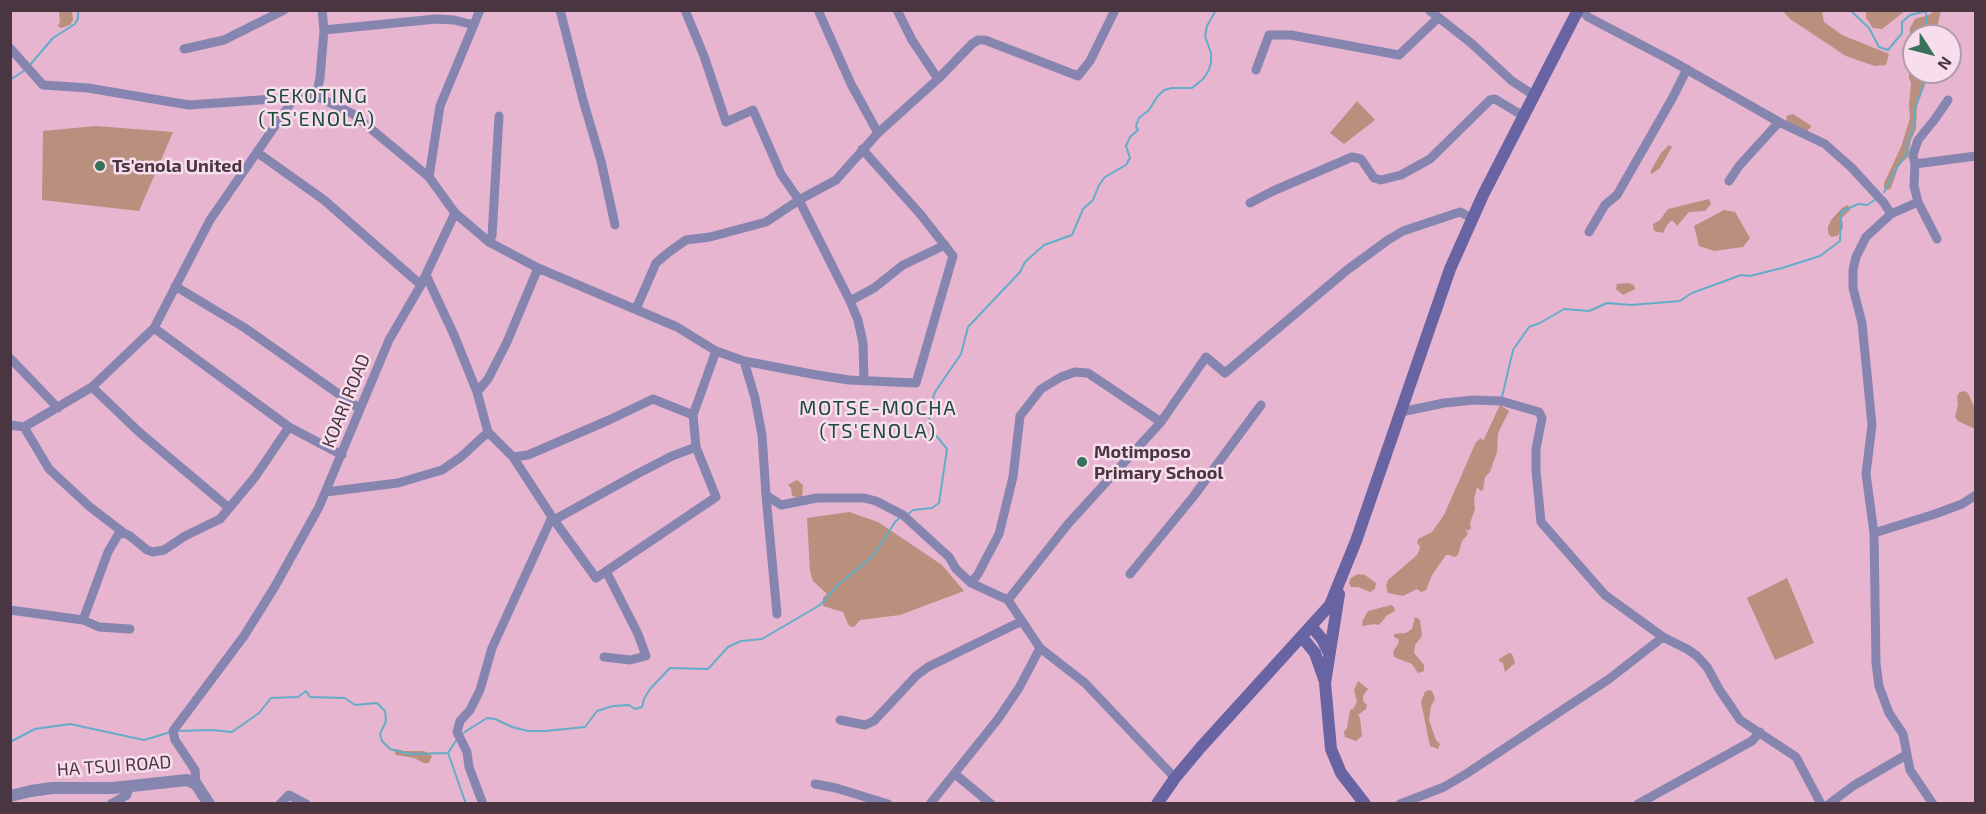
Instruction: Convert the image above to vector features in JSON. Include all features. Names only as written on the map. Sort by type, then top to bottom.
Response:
[{"type":"main road","points":[[1157,804],[1175,778],[1330,605],[1401,412],[1449,269],[1472,218],[1580,10]]},
{"type":"main road","points":[[1339,585],[1325,683],[1331,749],[1341,773],[1365,804]]},
{"type":"main road","points":[[1312,627],[1322,639],[1328,659]]},
{"type":"main road","points":[[1302,637],[1315,653],[1325,683]]},
{"type":"street","points":[[184,49],[224,40],[284,10]]},
{"type":"street","points":[[316,96],[320,78],[324,30],[322,10]]},
{"type":"street","points":[[429,177],[441,106],[480,10]]},
{"type":"street","points":[[560,10],[601,161],[615,225]]},
{"type":"street","points":[[686,10],[726,122],[753,110],[781,174],[799,200],[850,301],[858,320],[863,343],[864,381]]},
{"type":"street","points":[[818,10],[852,84],[878,133]]},
{"type":"street","points":[[897,10],[912,40],[938,79]]},
{"type":"street","points":[[636,309],[656,263],[686,240],[710,237],[766,222],[799,200],[836,180],[878,133],[978,40],[985,40],[1078,76],[1090,61],[1115,10]]},
{"type":"street","points":[[1429,10],[1512,81],[1535,96]]},
{"type":"street","points":[[1580,10],[1588,18],[1687,69],[1779,122],[1812,136],[1844,158],[1884,202],[1891,214]]},
{"type":"street","points":[[1256,70],[1269,35],[1291,35],[1399,55],[1438,18]]},
{"type":"street","points":[[324,30],[436,19],[474,25]]},
{"type":"street","points":[[10,48],[43,86],[88,88],[189,105],[316,96],[353,114],[429,177],[455,213],[489,242],[538,268],[677,327],[716,351],[744,361],[817,375],[864,381],[916,383],[953,256],[921,215],[862,149]]},
{"type":"street","points":[[1589,232],[1605,205],[1617,195],[1674,97],[1687,69]]},
{"type":"street","points":[[10,425],[24,428],[92,387],[154,328],[210,220],[295,97]]},
{"type":"street","points":[[1250,203],[1352,157],[1361,159],[1374,178],[1381,180],[1401,175],[1430,159],[1490,100],[1495,99],[1525,117]]},
{"type":"street","points":[[1937,239],[1918,202],[1914,186],[1913,155],[1918,140],[1948,100]]},
{"type":"street","points":[[489,242],[492,236],[499,116]]},
{"type":"street","points":[[1729,181],[1739,166],[1779,122]]},
{"type":"street","points":[[258,153],[324,200],[421,285]]},
{"type":"street","points":[[1915,164],[1976,156]]},
{"type":"street","points":[[1918,202],[1891,214],[1866,237],[1856,257],[1853,288],[1862,323],[1872,425],[1866,474],[1874,533],[1876,663],[1879,686],[1889,713],[1902,734],[1910,770],[1933,804]]},
{"type":"street","points":[[1008,600],[1068,524],[1161,422],[1206,357],[1225,373],[1347,270],[1388,240],[1403,231],[1460,212],[1472,218]]},
{"type":"street","name":"KOARI ROAD","points":[[196,784],[195,770],[175,740],[173,731],[274,588],[326,492],[389,340],[421,285],[455,213]]},
{"type":"street","points":[[850,301],[874,288],[903,265],[945,245]]},
{"type":"street","points":[[477,392],[488,379],[507,342],[538,268]]},
{"type":"street","points":[[426,275],[477,392],[488,432],[513,457],[553,519],[596,578],[716,498],[696,447],[693,415],[716,351]]},
{"type":"street","points":[[175,286],[245,328],[360,409]]},
{"type":"street","points":[[154,328],[289,427],[342,455]]},
{"type":"street","points":[[10,358],[58,408]]},
{"type":"street","points":[[744,361],[760,419],[777,614]]},
{"type":"street","points":[[970,583],[978,574],[999,534],[1013,477],[1020,416],[1041,389],[1075,372],[1088,373],[1161,422]]},
{"type":"street","points":[[92,387],[139,432],[229,508]]},
{"type":"street","points":[[513,457],[528,455],[653,399],[693,415]]},
{"type":"street","points":[[1401,412],[1444,403],[1474,400],[1501,401],[1539,412],[1542,418],[1536,449],[1536,471],[1541,522],[1605,595],[1663,637],[1697,656],[1707,667],[1719,690],[1740,720],[1796,757],[1821,804]]},
{"type":"street","points":[[1130,574],[1193,497],[1261,405]]},
{"type":"street","points":[[24,428],[50,469],[90,507],[147,550],[153,552],[164,550],[184,536],[220,519],[255,477],[289,427]]},
{"type":"street","points":[[326,492],[398,483],[442,470],[461,457],[488,432]]},
{"type":"street","points":[[483,804],[469,767],[467,752],[457,732],[460,721],[470,710],[480,690],[492,648],[553,519],[654,465],[696,447]]},
{"type":"street","points":[[766,495],[781,505],[817,498],[849,496],[876,501],[903,515],[949,556],[956,569],[970,583],[1008,600],[1040,648],[1085,683],[1175,778]]},
{"type":"street","points":[[1874,533],[1962,504],[1976,495]]},
{"type":"street","points":[[83,620],[110,547],[118,535],[124,533]]},
{"type":"street","points":[[604,657],[630,660],[646,656],[638,634],[606,571]]},
{"type":"street","points":[[10,610],[83,620],[99,627],[130,629]]},
{"type":"street","points":[[840,720],[866,725],[874,721],[928,666],[1022,621]]},
{"type":"street","points":[[1400,804],[1444,787],[1466,774],[1609,679],[1663,637]]},
{"type":"street","points":[[930,804],[998,720],[1019,688],[1040,648]]},
{"type":"street","points":[[1638,804],[1752,741],[1760,732]]},
{"type":"street","points":[[1829,804],[1853,786],[1906,755]]},
{"type":"street","points":[[955,774],[992,804]]},
{"type":"street","name":"HA TSUI ROAD","points":[[10,796],[52,788],[129,786],[186,780],[196,784],[209,804]]},
{"type":"street","points":[[815,784],[888,804]]},
{"type":"street","points":[[111,804],[127,795],[129,786]]},
{"type":"street","points":[[280,804],[289,795],[306,804]]},
{"type":"shaded area","points":[[1866,10],[1905,11],[1882,29],[1873,28],[1866,18]]},
{"type":"shaded area","points":[[55,11],[72,11],[73,20],[70,25],[61,28],[58,26],[59,12]]},
{"type":"shaded area","points":[[1783,11],[1822,11],[1824,22],[1842,35],[1889,54],[1886,65],[1875,66],[1846,56],[1790,19]]},
{"type":"shaded area","points":[[1934,11],[1941,11],[1938,24],[1912,24],[1915,19]]},
{"type":"shaded area","points":[[1911,84],[1925,84],[1917,106],[1916,129],[1908,157],[1899,165],[1891,188],[1888,190],[1884,188],[1884,183],[1901,147],[1910,118]]},
{"type":"shaded area","points":[[1357,101],[1375,120],[1344,144],[1330,133]]},
{"type":"shaded area","points":[[1793,114],[1811,127],[1807,131],[1787,121],[1786,116]]},
{"type":"shaded area","name":"Ts'enola United","points":[[96,126],[173,132],[139,211],[42,200],[43,131]]},
{"type":"shaded area","points":[[1669,145],[1672,147],[1660,168],[1652,174],[1650,172],[1661,153]]},
{"type":"shaded area","points":[[1709,199],[1711,204],[1705,211],[1689,212],[1677,226],[1672,220],[1663,233],[1654,231],[1653,224],[1660,220],[1668,209]]},
{"type":"shaded area","points":[[1848,205],[1850,210],[1842,218],[1843,228],[1837,236],[1831,237],[1828,227],[1831,220]]},
{"type":"shaded area","points":[[1724,210],[1735,212],[1750,238],[1743,247],[1714,251],[1699,246],[1694,226]]},
{"type":"shaded area","points":[[1617,284],[1634,285],[1635,289],[1623,295],[1616,289]]},
{"type":"shaded area","points":[[1964,391],[1968,393],[1975,409],[1975,429],[1958,421],[1955,417],[1957,396]]},
{"type":"shaded area","points":[[1500,405],[1509,411],[1498,433],[1497,452],[1490,472],[1485,477],[1483,490],[1477,487],[1471,528],[1468,531],[1465,529],[1468,534],[1462,541],[1458,555],[1454,557],[1446,555],[1432,575],[1426,590],[1421,592],[1417,589],[1403,596],[1388,593],[1386,586],[1388,580],[1417,555],[1420,546],[1417,543],[1418,539],[1432,532],[1444,515],[1476,442],[1481,438],[1483,441]]},
{"type":"shaded area","points":[[797,480],[803,485],[802,498],[792,496],[788,485]]},
{"type":"shaded area","points":[[849,512],[878,522],[942,565],[964,591],[900,615],[860,620],[854,627],[849,626],[843,612],[823,606],[823,598],[827,594],[813,581],[810,571],[807,518]]},
{"type":"shaded area","points":[[1358,574],[1365,575],[1376,583],[1375,589],[1370,592],[1351,587],[1349,583],[1351,578]]},
{"type":"shaded area","points":[[1787,578],[1814,643],[1775,660],[1747,598]]},
{"type":"shaded area","points":[[1391,605],[1395,611],[1386,616],[1378,625],[1362,626],[1368,611]]},
{"type":"shaded area","points":[[1415,617],[1420,620],[1422,636],[1415,645],[1414,653],[1424,665],[1424,671],[1418,673],[1412,664],[1394,657],[1393,652],[1399,642],[1394,634],[1406,633],[1412,629]]},
{"type":"shaded area","points":[[1509,653],[1512,654],[1515,663],[1505,672],[1503,663],[1499,659]]},
{"type":"shaded area","points":[[1358,681],[1368,689],[1363,696],[1363,701],[1367,705],[1366,709],[1358,715],[1362,736],[1356,741],[1345,737],[1344,732],[1347,728],[1350,710],[1357,702],[1354,690]]},
{"type":"shaded area","points":[[1428,690],[1432,691],[1435,699],[1431,706],[1429,720],[1436,740],[1440,744],[1438,749],[1430,746],[1421,702]]},
{"type":"shaded area","points":[[394,750],[424,751],[432,756],[429,763],[424,763],[414,758],[396,755]]},
{"type":"waterway","points":[[29,66],[53,38],[75,24],[78,10]]},
{"type":"waterway","points":[[907,515],[913,510],[932,508],[939,503],[947,449],[930,428],[929,410],[935,392],[961,354],[968,327],[1020,272],[1025,262],[1044,245],[1072,235],[1083,209],[1093,200],[1105,177],[1126,165],[1130,158],[1126,146],[1130,137],[1138,130],[1136,126],[1139,118],[1149,110],[1157,97],[1164,90],[1192,88],[1203,79],[1211,62],[1211,53],[1205,36],[1207,26],[1216,10]]},
{"type":"waterway","points":[[1850,10],[1869,28],[1879,47],[1888,50],[1902,33],[1902,22],[1910,15],[1931,10]]},
{"type":"waterway","points":[[1926,13],[1927,24]]},
{"type":"waterway","points":[[10,80],[25,70]]},
{"type":"waterway","points":[[1884,192],[1908,152],[1907,144],[1913,130],[1915,108],[1924,84]]},
{"type":"waterway","points":[[1502,397],[1513,350],[1529,327],[1564,309],[1589,311],[1607,303],[1631,305],[1680,301],[1692,293],[1741,275],[1750,276],[1820,256],[1840,241],[1841,212],[1858,204],[1867,205],[1876,199]]},
{"type":"waterway","points":[[460,735],[487,718],[528,731],[545,731],[585,727],[597,711],[613,706],[629,705],[635,709],[642,707],[650,689],[670,668],[708,669],[728,647],[741,641],[762,639],[820,605],[839,584],[873,556],[895,522],[902,516]]},
{"type":"waterway","points":[[177,731],[232,732],[259,713],[271,698],[298,697],[306,691],[310,697],[345,698],[355,705],[377,703],[385,711],[386,721],[380,734],[382,741],[390,749],[409,754],[448,753],[457,739]]},
{"type":"waterway","points":[[10,742],[35,729],[70,724],[144,740],[171,732]]},
{"type":"waterway","points":[[448,753],[466,804]]},
{"type":"place","name":"Ts'enola United","points":[[100,166]]},
{"type":"place","name":"Motimposo Primary School","points":[[1082,462]]},
{"type":"district","name":"SEKOTING (TS'ENOLA)","points":[[317,108]]},
{"type":"district","name":"MOTSE-MOCHA (TS'ENOLA)","points":[[878,420]]}]
